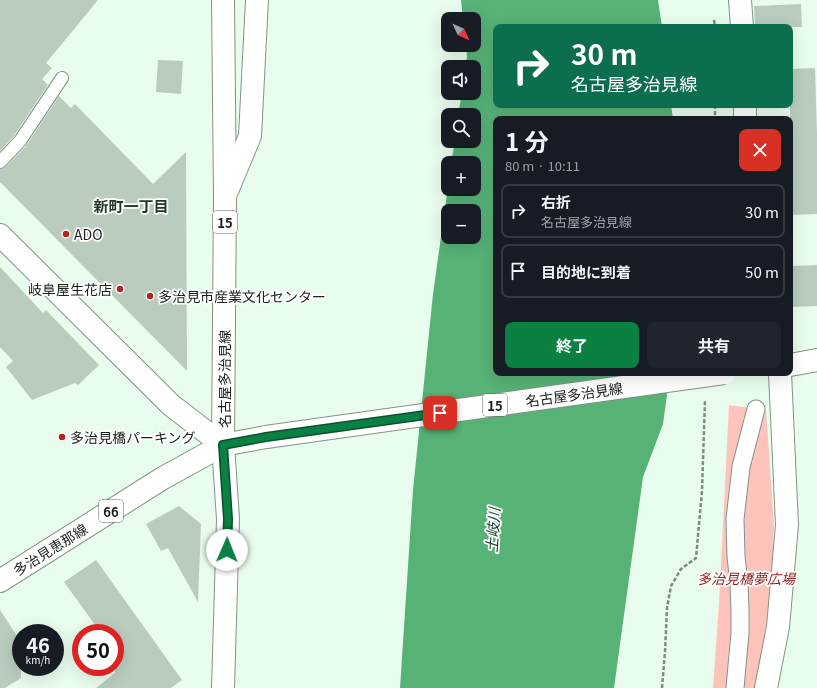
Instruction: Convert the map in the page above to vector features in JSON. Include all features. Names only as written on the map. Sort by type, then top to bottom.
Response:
[{"type":"main road","name":"名古屋多治見線","points":[[223,0],[225,196],[223,445],[266,437],[703,376]]},
{"type":"main road","points":[[225,196],[250,136],[257,0]]},
{"type":"main road","points":[[740,0],[742,24]]},
{"type":"main road","points":[[0,234],[172,405],[223,445],[228,519],[223,688]]},
{"type":"main road","points":[[793,364],[817,360]]},
{"type":"main road","points":[[766,688],[778,627],[787,525],[780,376]]},
{"type":"main road","name":"多治見恵那線","points":[[0,581],[163,478],[223,445]]},
{"type":"street","points":[[735,688],[740,633],[735,519],[741,467],[756,409]]},
{"type":"lane","points":[[0,162],[20,141],[62,78]]},
{"type":"path","points":[[662,688],[667,608],[671,586],[681,569],[696,558],[702,491],[705,396]]},
{"type":"green space","name":"多治見橋夢広場","points":[[729,405],[766,410],[774,526],[772,580],[757,688],[713,688]]},
{"type":"water","name":"土岐川","points":[[461,0],[658,0],[662,24],[493,24],[493,108],[671,108],[673,116],[493,116],[493,376],[670,376],[663,424],[643,477],[614,688],[400,688],[413,490],[433,294],[441,237],[441,244],[481,244],[481,204],[446,204],[447,196],[481,196],[481,156],[452,156],[454,148],[481,148],[481,108],[459,108],[461,100],[481,100],[481,60],[466,60],[467,52],[481,52],[481,12],[462,12]]},
{"type":"building","points":[[0,0],[98,0],[46,63],[52,68],[42,79],[48,85],[14,136],[0,151]]},
{"type":"building","points":[[801,4],[802,27],[793,27],[793,24],[755,24],[754,6]]},
{"type":"building","points":[[158,60],[183,61],[181,94],[156,92]]},
{"type":"building","points":[[815,68],[817,214],[793,215],[793,116],[790,116],[790,108],[793,108],[793,69]]},
{"type":"building","name":"多治見市産業文化センター","points":[[59,96],[71,108],[75,104],[153,184],[186,152],[187,371],[0,182],[0,169],[5,167],[26,146]]},
{"type":"building","points":[[817,265],[817,306],[793,307],[793,266]]},
{"type":"building","points":[[0,267],[43,313],[46,310],[99,365],[78,385],[75,383],[32,400],[6,367],[13,361],[0,347]]},
{"type":"building","points":[[179,506],[201,524],[198,602],[168,548],[161,551],[146,524]]},
{"type":"building","points":[[96,560],[182,680],[171,688],[96,688],[111,676],[124,676],[124,624],[94,624],[64,582]]},
{"type":"building","points":[[0,610],[12,628],[12,676],[21,676],[21,678],[5,688],[0,688]]},
{"type":"place","name":"ADO","points":[[66,234]]},
{"type":"place","name":"岐阜屋生花店","points":[[120,289]]},
{"type":"place","name":"多治見市産業文化センター","points":[[150,296]]},
{"type":"place","name":"多治見橋パーキング","points":[[62,437]]},
{"type":"district","name":"新町一丁目","points":[[131,205]]},
{"type":"route","points":[[227,550],[228,519],[223,445],[266,437],[440,413]]}]
